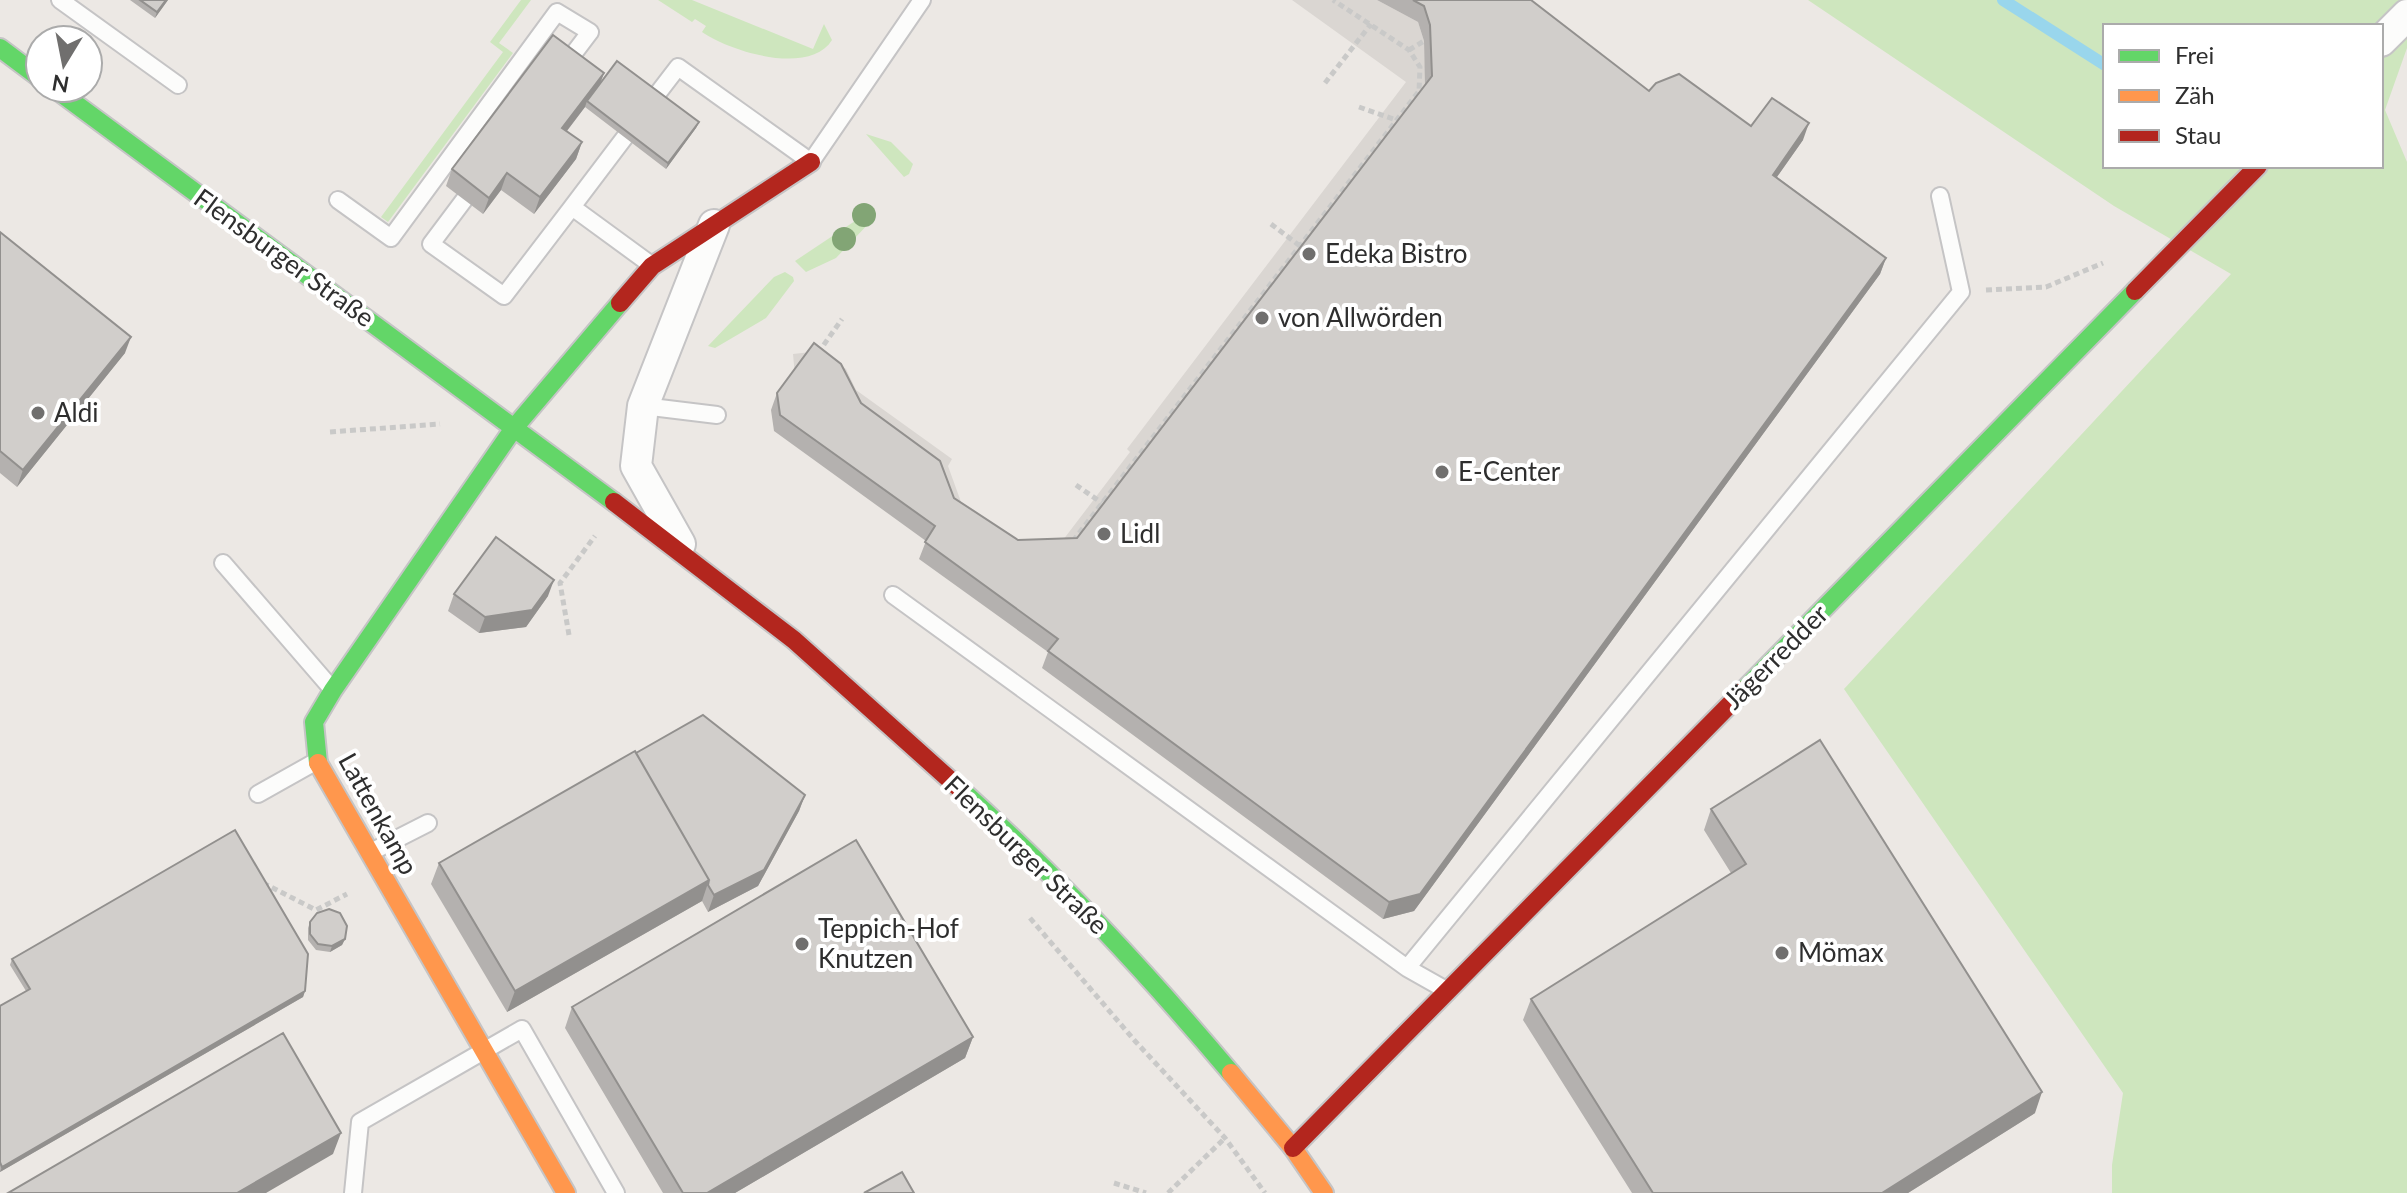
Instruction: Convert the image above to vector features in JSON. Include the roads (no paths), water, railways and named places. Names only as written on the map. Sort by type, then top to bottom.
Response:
[{"type":"street","points":[[2383,39],[2407,15]]},
{"type":"street","points":[[0,48],[24,66]]},
{"type":"street","name":"Flensburger Straße","points":[[76,104],[687,556],[794,640],[1019,842],[1098,923],[1223,1064],[1293,1148],[1324,1193]]},
{"type":"street","points":[[514,428],[652,266],[811,162]]},
{"type":"street","name":"Jägerredder","points":[[1293,1148],[2256,168]]},
{"type":"street","name":"Flensburger Straße","points":[[687,556],[636,466],[643,406],[714,225]]},
{"type":"street","name":"Lattenkamp","points":[[514,428],[314,722],[317,761],[566,1193]]},
{"type":"lane","points":[[60,0],[178,85]]},
{"type":"lane","points":[[655,97],[678,67],[811,162],[922,0]]},
{"type":"lane","points":[[338,200],[391,238],[557,12],[590,32],[565,65]]},
{"type":"lane","points":[[464,200],[431,244],[504,296],[625,137]]},
{"type":"lane","points":[[1407,968],[1961,292],[1940,196]]},
{"type":"lane","points":[[572,207],[652,266]]},
{"type":"lane","points":[[643,406],[717,415]]},
{"type":"lane","points":[[223,563],[333,690]]},
{"type":"lane","points":[[893,595],[1407,968],[1447,991]]},
{"type":"lane","points":[[258,794],[317,761]]},
{"type":"lane","points":[[369,852],[428,823]]},
{"type":"lane","points":[[353,1193],[360,1122],[522,1029],[616,1193]]},
{"type":"waterway","points":[[2003,0],[2103,64]]},
{"type":"place","name":"Edeka Bistro","points":[[1309,254]]},
{"type":"place","name":"von Allwörden","points":[[1262,318]]},
{"type":"place","name":"Aldi","points":[[38,413]]},
{"type":"place","name":"E-Center","points":[[1442,472]]},
{"type":"place","name":"Lidl","points":[[1104,534]]},
{"type":"place","name":"Teppich-Hof Knutzen","points":[[802,944]]},
{"type":"place","name":"Mömax","points":[[1782,953]]}]
